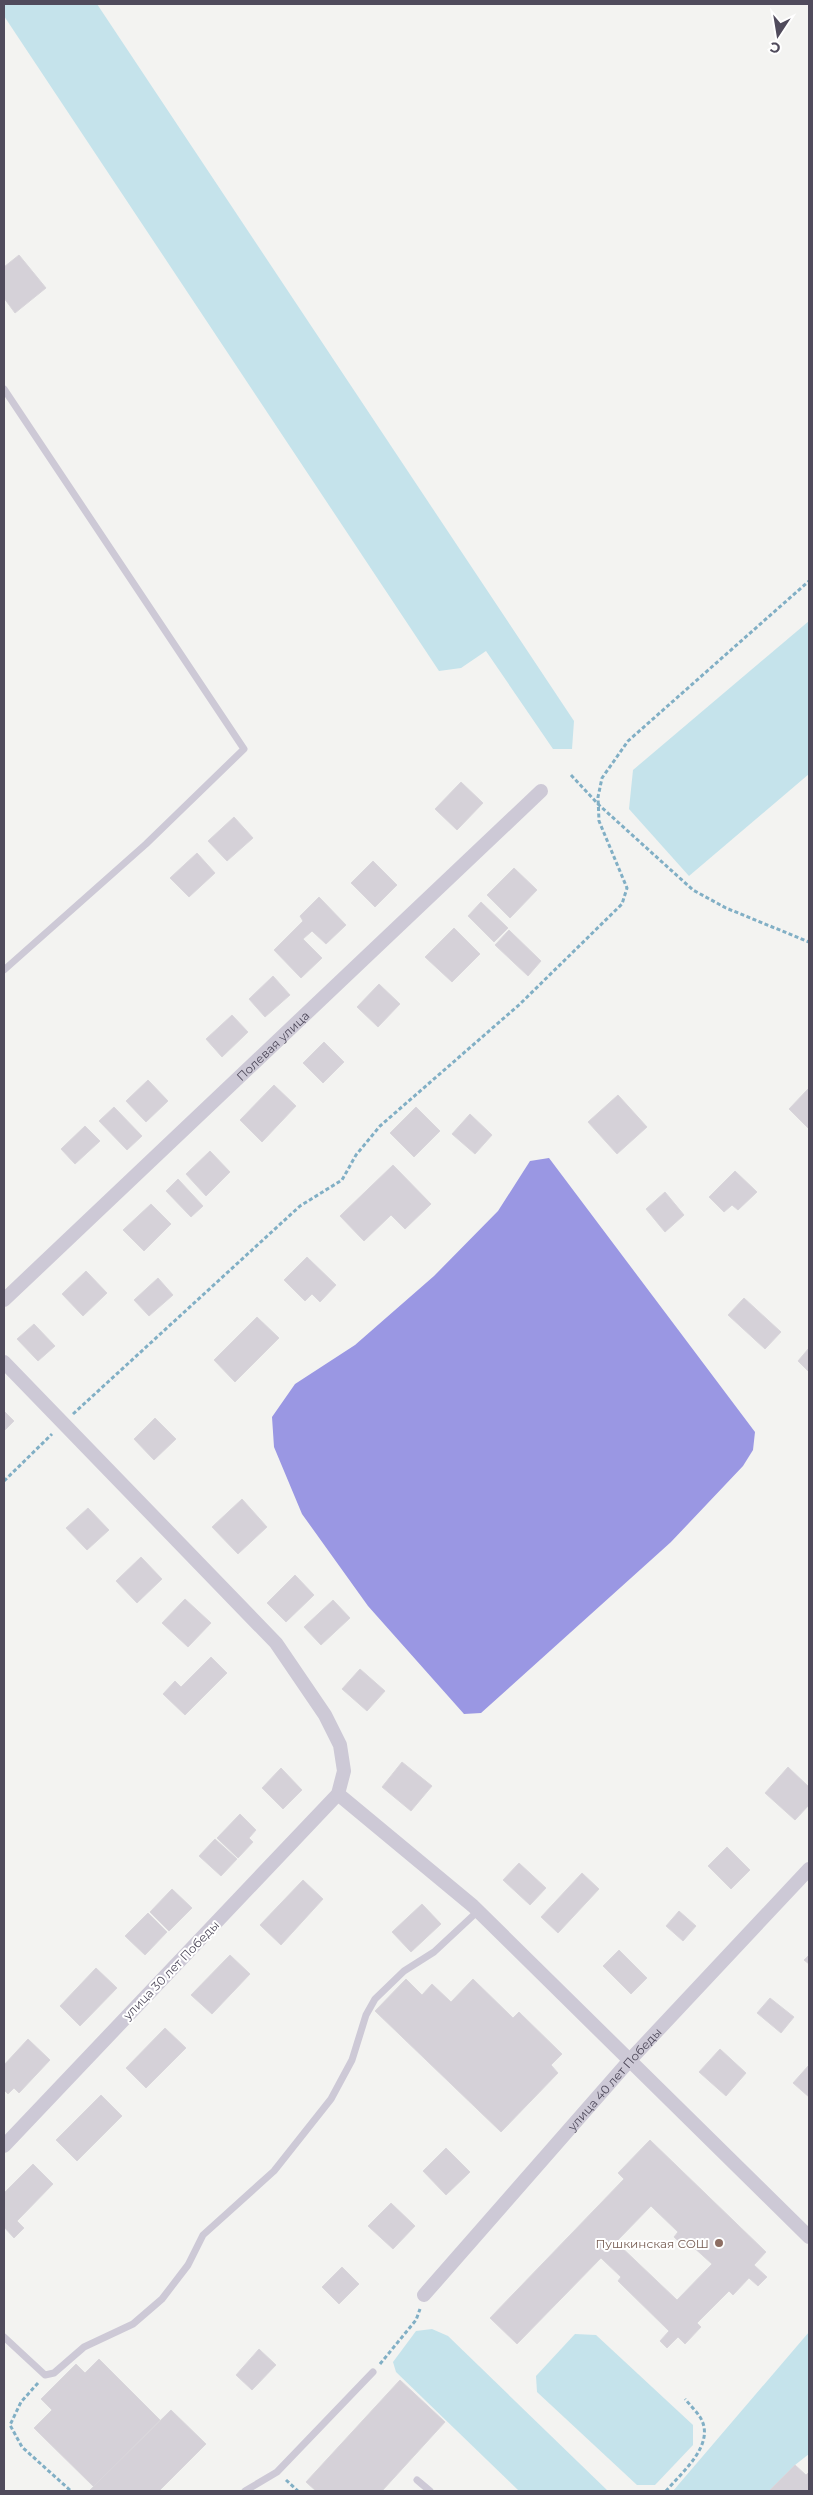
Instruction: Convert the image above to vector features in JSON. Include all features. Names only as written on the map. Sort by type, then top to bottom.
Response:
[{"type":"street","name":"Полевая улица","points":[[4,1300],[541,791]]},
{"type":"street","points":[[4,1362],[276,1643],[325,1715],[340,1745],[344,1771],[338,1794],[478,1911],[809,2238]]},
{"type":"street","name":"улица 30 лет Победы","points":[[4,2146],[338,1794]]},
{"type":"street","name":"улица 40 лет Победы","points":[[424,2295],[629,2061],[809,1869]]},
{"type":"lane","points":[[4,389],[244,749],[146,844],[4,970]]},
{"type":"lane","points":[[4,2337],[45,2375],[54,2373],[84,2348],[133,2324],[162,2299],[188,2265],[203,2235],[274,2171],[331,2099],[352,2060],[366,2016],[375,1999],[404,1971],[434,1952],[478,1911]]},
{"type":"lane","points":[[245,2491],[277,2472],[373,2372]]},
{"type":"lane","points":[[417,2480],[430,2491]]},
{"type":"path","points":[[4,1481],[63,1423],[300,1206],[342,1180],[356,1154],[380,1126],[520,1004],[622,904],[627,888],[599,821],[602,778],[628,741],[809,581]]},
{"type":"path","points":[[571,775],[599,805],[693,890],[726,908],[809,942]]},
{"type":"path","points":[[373,2372],[416,2320],[424,2295]]},
{"type":"path","points":[[45,2375],[21,2402],[10,2425],[22,2447],[71,2491]]},
{"type":"path","points":[[666,2491],[702,2446],[705,2430],[701,2418],[685,2399]]},
{"type":"path","points":[[277,2472],[298,2491]]},
{"type":"shaded area","points":[[4,4],[97,4],[574,721],[572,749],[553,749],[486,651],[461,668],[439,671],[4,16]]},
{"type":"shaded area","points":[[809,621],[809,774],[689,876],[629,809],[633,770]]},
{"type":"shaded area","points":[[549,1158],[755,1432],[753,1450],[743,1466],[671,1542],[481,1713],[464,1714],[368,1606],[302,1514],[274,1447],[272,1417],[295,1384],[355,1345],[434,1276],[498,1211],[530,1161]]},
{"type":"shaded area","points":[[432,2329],[448,2336],[608,2491],[519,2491],[396,2372],[393,2362],[416,2331]]},
{"type":"shaded area","points":[[809,2332],[809,2454],[769,2491],[673,2491]]},
{"type":"shaded area","points":[[575,2334],[596,2335],[693,2425],[693,2445],[655,2485],[637,2485],[537,2392],[536,2376]]},
{"type":"building","points":[[19,255],[46,288],[15,313],[4,298],[4,267]]},
{"type":"building","points":[[461,782],[483,803],[457,830],[435,809]]},
{"type":"building","points":[[234,817],[253,838],[227,861],[208,841]]},
{"type":"building","points":[[197,853],[215,873],[189,897],[170,878]]},
{"type":"building","points":[[373,861],[397,885],[375,907],[351,883]]},
{"type":"building","points":[[514,868],[537,890],[510,918],[487,895]]},
{"type":"building","points":[[319,897],[346,925],[326,944],[312,931],[303,939],[322,958],[301,978],[274,950],[303,921],[300,916]]},
{"type":"building","points":[[481,902],[508,928],[494,942],[468,916]]},
{"type":"building","points":[[454,928],[480,954],[452,982],[425,957]]},
{"type":"building","points":[[509,930],[541,961],[528,976],[495,945]]},
{"type":"building","points":[[273,976],[290,995],[265,1017],[249,999]]},
{"type":"building","points":[[379,984],[400,1004],[378,1027],[357,1007]]},
{"type":"building","points":[[232,1015],[248,1032],[222,1057],[206,1039]]},
{"type":"building","points":[[324,1042],[344,1062],[323,1083],[303,1063]]},
{"type":"building","points":[[148,1080],[168,1101],[146,1122],[126,1101]]},
{"type":"building","points":[[274,1085],[296,1106],[262,1142],[240,1120]]},
{"type":"building","points":[[809,1089],[809,1129],[789,1109]]},
{"type":"building","points":[[618,1095],[647,1127],[617,1154],[588,1122]]},
{"type":"building","points":[[114,1107],[142,1136],[127,1150],[99,1121]]},
{"type":"building","points":[[416,1107],[440,1131],[414,1157],[390,1133]]},
{"type":"building","points":[[470,1114],[492,1135],[475,1154],[452,1134]]},
{"type":"building","points":[[85,1126],[100,1141],[75,1164],[61,1149]]},
{"type":"building","points":[[210,1151],[230,1172],[206,1196],[186,1174]]},
{"type":"building","points":[[393,1165],[431,1204],[405,1229],[391,1215],[364,1241],[340,1216]]},
{"type":"building","points":[[735,1171],[757,1192],[738,1210],[732,1205],[724,1212],[709,1197]]},
{"type":"building","points":[[178,1179],[203,1206],[191,1217],[166,1191]]},
{"type":"building","points":[[665,1192],[684,1215],[665,1232],[646,1209]]},
{"type":"building","points":[[151,1204],[171,1224],[144,1251],[123,1230]]},
{"type":"building","points":[[307,1257],[336,1285],[320,1302],[312,1294],[305,1301],[284,1280]]},
{"type":"building","points":[[86,1271],[107,1293],[83,1316],[62,1294]]},
{"type":"building","points":[[158,1278],[173,1295],[149,1316],[134,1300]]},
{"type":"building","points":[[744,1298],[781,1332],[765,1349],[728,1315]]},
{"type":"building","points":[[257,1317],[279,1338],[235,1382],[214,1360]]},
{"type":"building","points":[[34,1324],[55,1346],[38,1361],[17,1339]]},
{"type":"building","points":[[809,1348],[809,1372],[798,1361]]},
{"type":"building","points":[[4,1411],[14,1421],[4,1431]]},
{"type":"building","points":[[155,1418],[176,1439],[154,1460],[134,1439]]},
{"type":"building","points":[[242,1499],[267,1527],[238,1554],[212,1527]]},
{"type":"building","points":[[88,1508],[109,1530],[87,1550],[66,1528]]},
{"type":"building","points":[[141,1557],[162,1579],[137,1603],[116,1581]]},
{"type":"building","points":[[295,1575],[314,1595],[286,1622],[267,1603]]},
{"type":"building","points":[[185,1599],[211,1623],[188,1647],[162,1623]]},
{"type":"building","points":[[333,1600],[350,1618],[321,1645],[304,1627]]},
{"type":"building","points":[[211,1657],[227,1673],[185,1715],[163,1694],[175,1681],[181,1687]]},
{"type":"building","points":[[360,1669],[385,1691],[367,1711],[342,1689]]},
{"type":"building","points":[[402,1762],[432,1786],[411,1811],[382,1787]]},
{"type":"building","points":[[788,1767],[809,1787],[809,1805],[795,1820],[765,1793]]},
{"type":"building","points":[[281,1768],[302,1790],[283,1809],[262,1788]]},
{"type":"building","points":[[240,1814],[256,1830],[249,1838],[253,1842],[238,1858],[217,1838]]},
{"type":"building","points":[[215,1839],[237,1859],[221,1876],[199,1856]]},
{"type":"building","points":[[727,1847],[750,1870],[731,1889],[708,1866]]},
{"type":"building","points":[[519,1863],[546,1888],[530,1905],[503,1880]]},
{"type":"building","points":[[582,1873],[599,1889],[558,1933],[541,1917]]},
{"type":"building","points":[[303,1880],[323,1899],[281,1945],[260,1925]]},
{"type":"building","points":[[172,1889],[192,1908],[169,1931],[150,1912]]},
{"type":"building","points":[[422,1904],[441,1924],[411,1952],[392,1932]]},
{"type":"building","points":[[679,1911],[696,1926],[683,1941],[666,1926]]},
{"type":"building","points":[[148,1913],[167,1932],[145,1955],[125,1936]]},
{"type":"building","points":[[619,1950],[647,1978],[631,1994],[603,1966]]},
{"type":"building","points":[[230,1955],[250,1974],[212,2014],[191,1995]]},
{"type":"building","points":[[809,1955],[809,1964],[804,1960]]},
{"type":"building","points":[[96,1968],[117,1988],[80,2026],[60,2006]]},
{"type":"building","points":[[406,1979],[422,1995],[432,1984],[451,2002],[473,1979],[513,2018],[519,2012],[562,2054],[551,2065],[558,2073],[501,2132],[375,2011]]},
{"type":"building","points":[[770,1998],[794,2017],[781,2033],[757,2013]]},
{"type":"building","points":[[165,2028],[186,2048],[146,2088],[126,2068]]},
{"type":"building","points":[[28,2039],[50,2060],[19,2093],[14,2088],[8,2094],[4,2090],[4,2065]]},
{"type":"building","points":[[720,2049],[746,2073],[726,2096],[699,2072]]},
{"type":"building","points":[[809,2065],[809,2097],[793,2083]]},
{"type":"building","points":[[101,2095],[122,2116],[77,2161],[56,2140]]},
{"type":"building","name":"Пушкинская СОШ","points":[[650,2140],[766,2252],[754,2265],[767,2277],[758,2286],[749,2278],[733,2295],[729,2291],[697,2323],[701,2327],[685,2344],[678,2337],[667,2348],[660,2341],[669,2331],[618,2281],[621,2277],[601,2258],[517,2344],[490,2318],[624,2179],[618,2173]],"holes":[[[651,2206],[678,2232],[674,2237],[687,2249],[691,2245],[712,2264],[677,2300],[616,2242]]]},
{"type":"building","points":[[446,2148],[470,2172],[446,2195],[423,2171]]},
{"type":"building","points":[[33,2164],[53,2184],[17,2221],[24,2228],[14,2238],[4,2227],[4,2193]]},
{"type":"building","points":[[391,2203],[415,2226],[393,2249],[368,2226]]},
{"type":"building","points":[[342,2267],[359,2284],[339,2304],[322,2287]]},
{"type":"building","points":[[259,2349],[276,2365],[252,2390],[236,2375]]},
{"type":"building","points":[[99,2359],[160,2420],[94,2487],[34,2428],[52,2410],[41,2399],[76,2364],[85,2373]]},
{"type":"building","points":[[400,2380],[445,2422],[382,2491],[316,2491],[306,2482]]},
{"type":"building","points":[[171,2410],[206,2444],[159,2491],[89,2491]]},
{"type":"building","points":[[795,2465],[806,2475],[809,2472],[809,2491],[769,2491]]},
{"type":"place","name":"Пушкинская СОШ","points":[[719,2243]]}]
